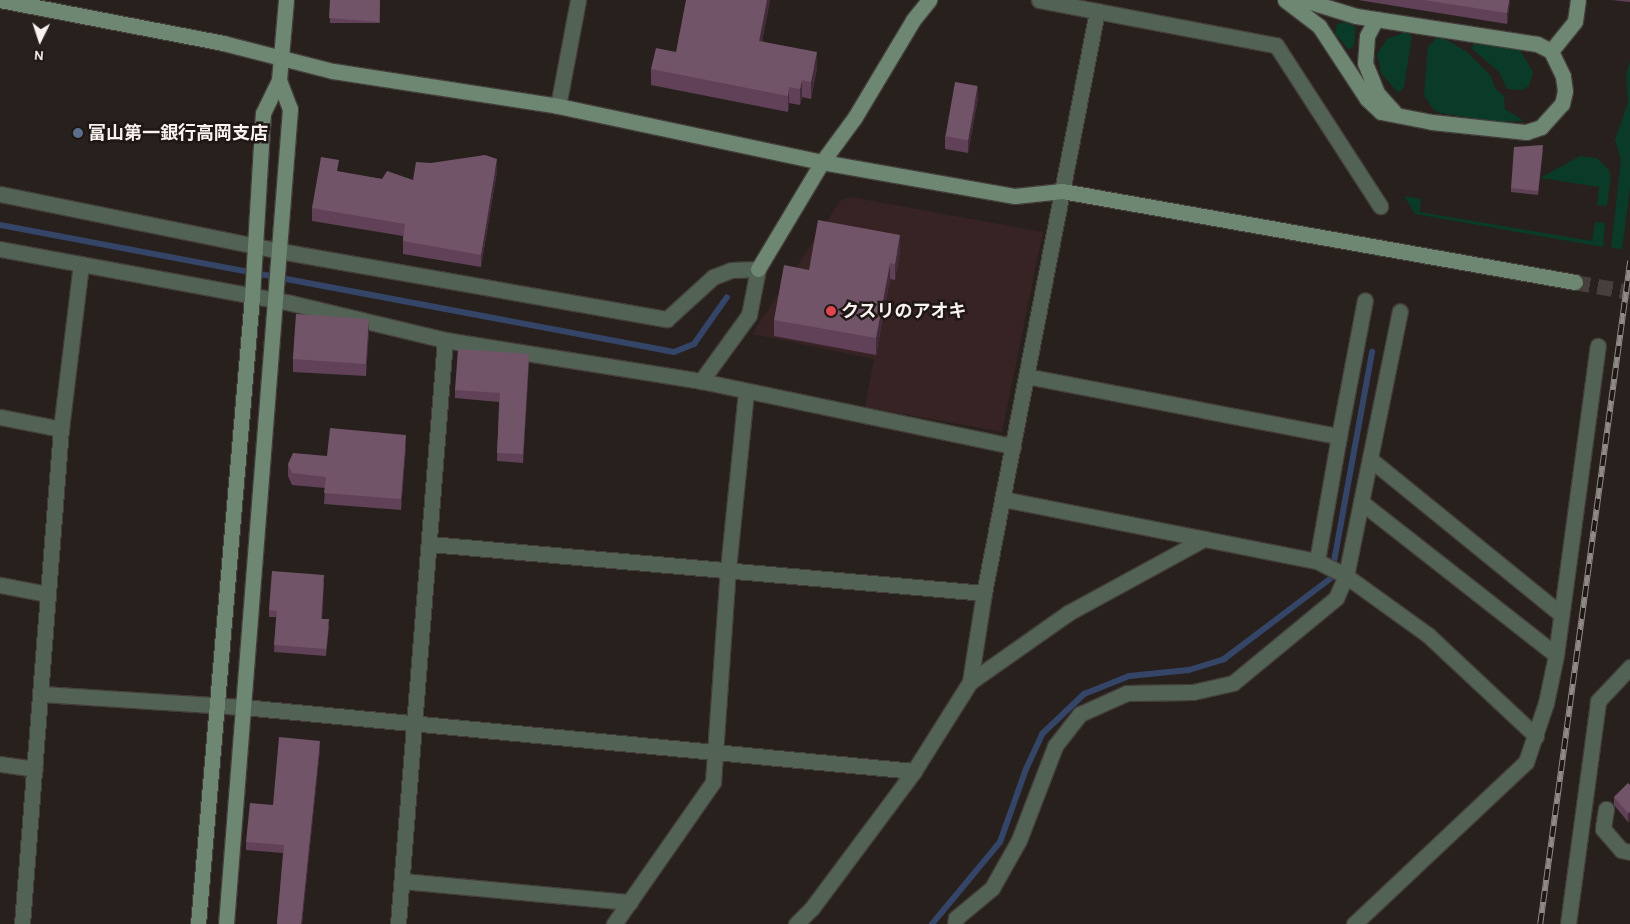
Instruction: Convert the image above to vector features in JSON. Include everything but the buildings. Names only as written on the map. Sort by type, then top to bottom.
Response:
[{"type":"street","points":[[0,0],[223,43],[333,71],[558,106],[822,162],[1015,196],[1062,191],[1576,282]]},
{"type":"street","points":[[198,924],[253,291],[263,113],[279,80],[286,0]]},
{"type":"street","points":[[558,106],[578,0]]},
{"type":"street","points":[[701,381],[749,315],[758,269],[822,162],[855,117],[913,20],[929,0]]},
{"type":"street","points":[[1039,0],[1276,45],[1380,206]]},
{"type":"street","points":[[1285,0],[1319,26],[1367,99],[1380,112],[1404,118],[1507,132],[1526,132],[1541,127],[1553,117],[1565,91],[1563,76],[1551,51],[1520,39],[1336,12],[1304,0]]},
{"type":"street","points":[[1551,51],[1574,21],[1578,0]]},
{"type":"street","points":[[970,682],[984,593],[1097,11]]},
{"type":"street","points":[[1376,19],[1367,36],[1364,51],[1368,78],[1390,108],[1404,118]]},
{"type":"street","points":[[226,924],[277,294],[290,109],[279,80]]},
{"type":"street","points":[[0,194],[255,252],[666,319],[713,277],[731,270],[758,269]]},
{"type":"street","points":[[0,249],[81,264],[277,294],[445,340],[701,381],[1013,446]]},
{"type":"street","points":[[22,924],[42,694],[47,594],[61,429],[81,264]]},
{"type":"street","points":[[1319,562],[1365,300]]},
{"type":"street","points":[[954,924],[956,918],[992,888],[1019,840],[1055,746],[1080,714],[1127,693],[1193,692],[1233,683],[1336,598],[1345,576],[1400,311]]},
{"type":"street","points":[[398,924],[445,340]]},
{"type":"street","points":[[1354,924],[1526,762],[1536,736],[1556,655],[1598,346]]},
{"type":"street","points":[[1026,376],[1340,436]]},
{"type":"street","points":[[614,924],[713,782],[728,569],[746,391]]},
{"type":"street","points":[[0,417],[61,429]]},
{"type":"street","points":[[1370,459],[1562,614]]},
{"type":"street","points":[[1003,499],[1319,562],[1345,576],[1428,635],[1536,736]]},
{"type":"street","points":[[1361,502],[1556,655]]},
{"type":"street","points":[[796,924],[812,908],[914,771],[970,682],[1068,613],[1204,539]]},
{"type":"street","points":[[430,544],[984,593]]},
{"type":"street","points":[[0,585],[47,594]]},
{"type":"street","points":[[1568,924],[1598,701],[1630,667]]},
{"type":"street","points":[[42,694],[216,704],[914,771]]},
{"type":"street","points":[[0,764],[35,769]]},
{"type":"street","points":[[1606,809],[1603,829],[1622,850],[1630,852]]},
{"type":"street","points":[[402,882],[630,902]]},
{"type":"shaded area","points":[[851,197],[1043,232],[1002,432],[865,407],[874,359],[752,334],[840,201]]},
{"type":"green space","points":[[1346,22],[1356,27],[1354,45],[1349,50],[1335,33],[1337,24]]},
{"type":"green space","points":[[1406,32],[1412,36],[1404,87],[1398,93],[1381,73],[1377,54],[1387,39]]},
{"type":"green space","points":[[1442,37],[1467,52],[1491,76],[1495,88],[1504,96],[1505,109],[1524,121],[1501,122],[1439,113],[1433,109],[1424,95],[1428,47],[1436,38]]},
{"type":"green space","points":[[1474,42],[1520,50],[1533,72],[1529,86],[1522,90],[1507,89],[1499,72],[1472,49]]},
{"type":"green space","points":[[1630,61],[1630,188],[1622,249],[1611,248],[1621,160],[1615,140],[1628,102],[1626,73]]},
{"type":"green space","points":[[1580,156],[1597,158],[1608,169],[1611,176],[1607,206],[1597,205],[1599,187],[1540,178]]},
{"type":"green space","points":[[1404,196],[1421,199],[1420,212],[1592,241],[1595,222],[1605,223],[1603,247],[1415,214]]},
{"type":"waterway","points":[[0,225],[674,352],[694,344],[727,297]]},
{"type":"waterway","points":[[932,924],[1000,842],[1026,769],[1042,734],[1084,694],[1129,676],[1189,670],[1224,659],[1331,578],[1372,352]]},
{"type":"tunnel","points":[[1575,282],[1630,292]]},
{"type":"railway","points":[[1540,924],[1630,261]]},
{"type":"place","name":"富山第一銀行高岡支店","points":[[78,133]]},
{"type":"place","name":"クスリのアオキ","points":[[831,311]]}]
